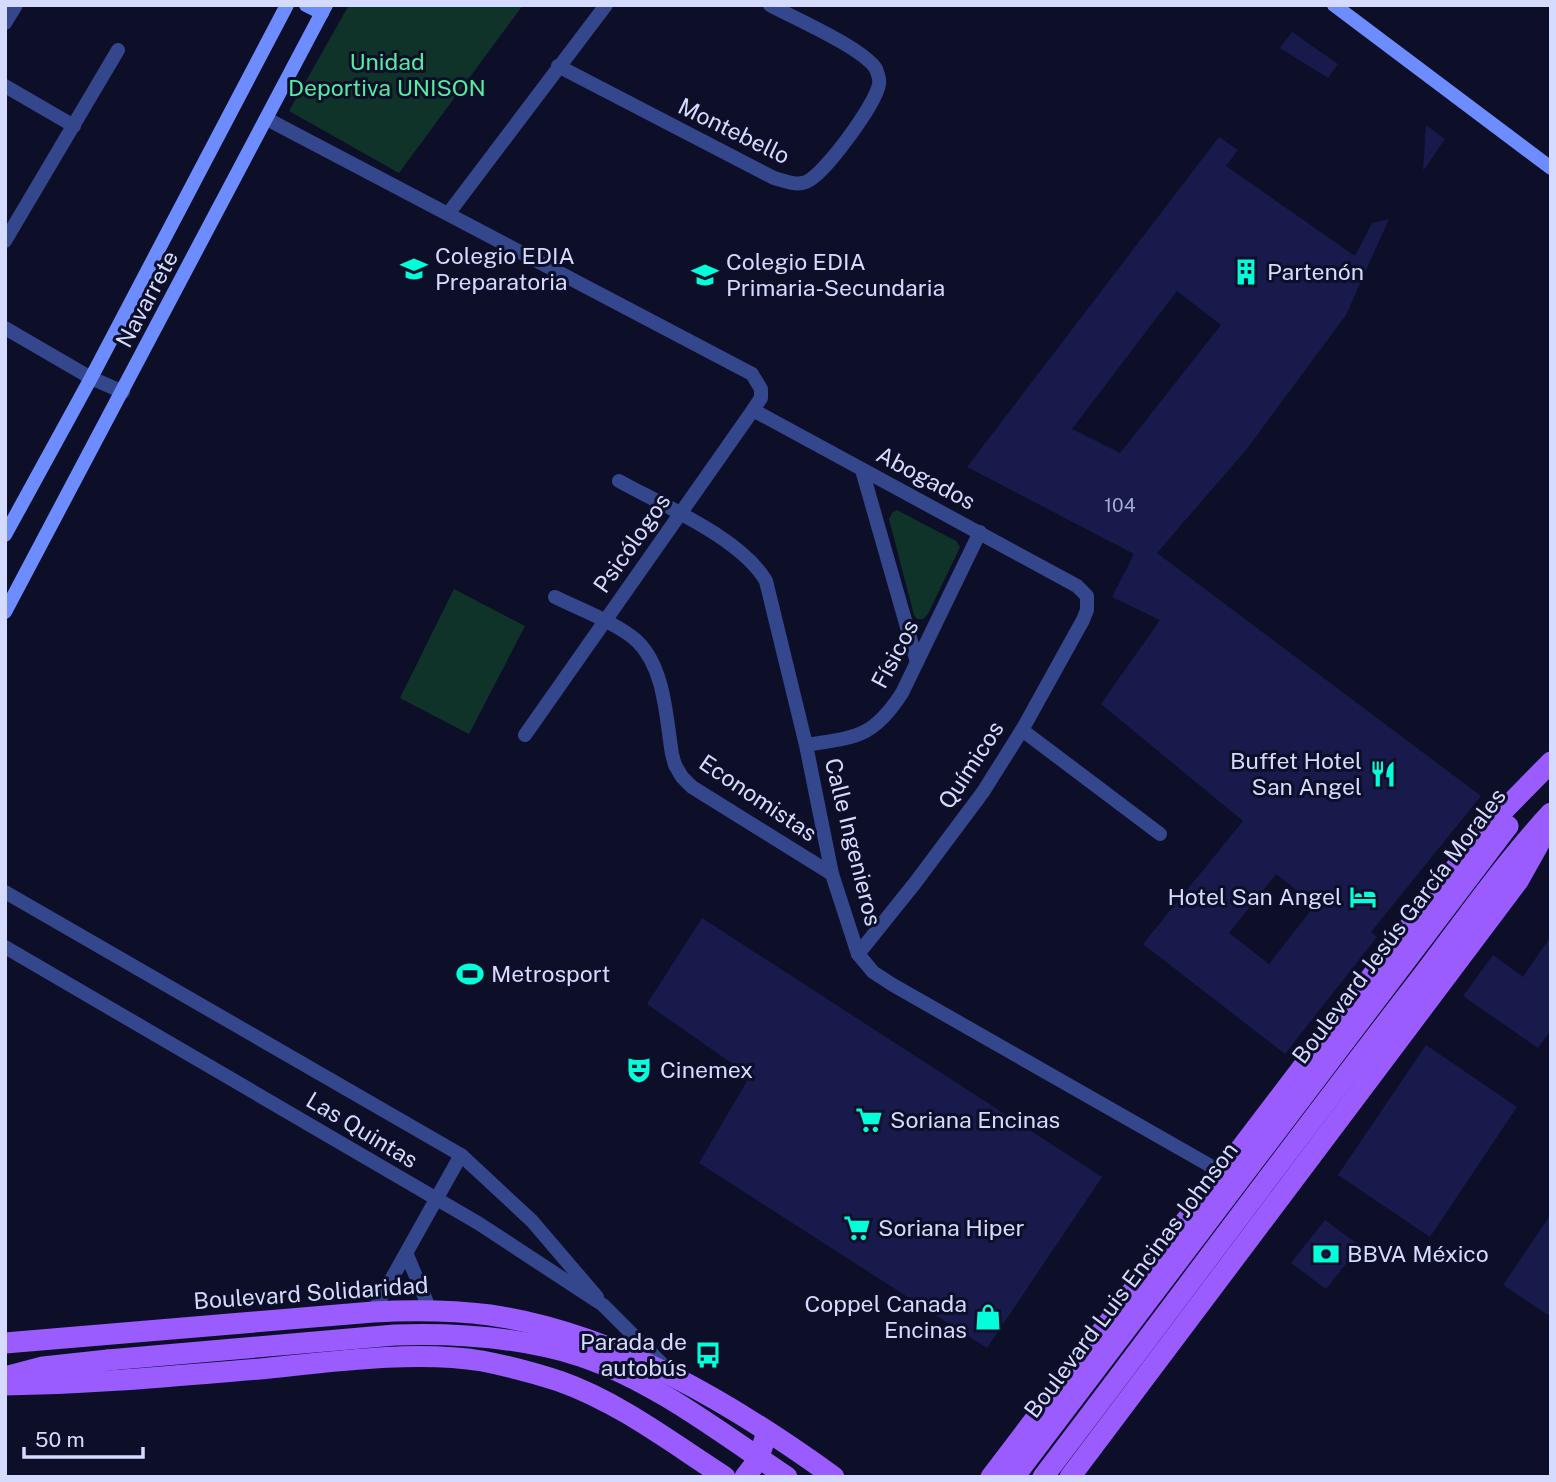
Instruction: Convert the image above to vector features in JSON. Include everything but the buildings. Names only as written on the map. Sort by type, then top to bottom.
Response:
[{"type":"main road","name":"Navarrete","points":[[5,535],[91,378],[287,5]]},
{"type":"main road","points":[[306,5],[324,9]]},
{"type":"main road","points":[[1334,5],[1551,168]]},
{"type":"main road","name":"Navarrete","points":[[5,612],[324,9]]},
{"type":"main road","points":[[991,1477],[1438,889],[1505,809],[1551,762]]},
{"type":"main road","name":"Boulevard Jesús García Morales","points":[[1297,1121],[1551,768]]},
{"type":"main road","name":"Boulevard Jesús García Morales","points":[[1297,1121],[1409,994],[1508,862],[1551,813]]},
{"type":"main road","points":[[1070,1477],[1518,881],[1551,821]]},
{"type":"main road","name":"Boulevard Luis Encinas Johnson","points":[[1043,1477],[1297,1121]]},
{"type":"main road","name":"Boulevard Luis Encinas Johnson","points":[[1014,1477],[1297,1121]]},
{"type":"main road","name":"Boulevard Solidaridad","points":[[5,1343],[373,1312],[430,1310],[491,1315],[533,1324],[622,1354],[676,1377],[716,1399],[834,1477]]},
{"type":"main road","points":[[5,1377],[43,1367],[395,1335],[436,1334],[489,1338],[579,1356],[655,1391],[787,1477]]},
{"type":"main road","points":[[5,1385],[90,1384],[337,1362],[416,1358],[481,1361],[526,1371],[585,1392],[644,1425],[724,1477]]},
{"type":"main road","points":[[1035,1477],[1078,1430]]},
{"type":"main road","points":[[745,1477],[758,1460],[767,1432]]},
{"type":"street","points":[[5,23],[16,5]]},
{"type":"street","points":[[448,214],[606,5]]},
{"type":"street","name":"Montebello","points":[[558,66],[671,127],[775,178],[794,184],[805,182],[819,174],[845,141],[875,97],[880,81],[877,70],[855,51],[770,5]]},
{"type":"street","points":[[5,241],[118,50]]},
{"type":"street","points":[[5,86],[74,125]]},
{"type":"street","points":[[267,119],[752,374],[761,389],[761,398],[753,410]]},
{"type":"street","points":[[5,328],[91,378],[123,392]]},
{"type":"street","name":"Abogados","points":[[753,410],[1077,586]]},
{"type":"street","name":"Psicólogos","points":[[525,735],[753,410]]},
{"type":"street","points":[[862,470],[917,663]]},
{"type":"street","name":"Calle Ingenieros","points":[[619,481],[680,514],[741,552],[760,570],[766,581],[806,745],[832,874],[858,954],[873,972],[1223,1173]]},
{"type":"street","name":"Físicos","points":[[806,745],[864,733],[878,724],[902,693],[980,532]]},
{"type":"street","name":"Químicos","points":[[858,954],[954,832],[983,792],[1021,730],[1083,621],[1087,610],[1087,596],[1077,586]]},
{"type":"street","name":"Economistas","points":[[555,597],[636,640],[652,662],[663,701],[672,754],[682,777],[702,793],[832,874]]},
{"type":"street","points":[[1021,730],[1160,834]]},
{"type":"street","name":"Las Quintas","points":[[5,892],[461,1155],[532,1221],[603,1305],[676,1377]]},
{"type":"street","name":"Las Quintas","points":[[5,947],[478,1223],[603,1305]]},
{"type":"street","points":[[373,1312],[461,1155]]},
{"type":"street","points":[[407,1255],[430,1310]]},
{"type":"green space","name":"Unidad Deportiva UNISON","points":[[349,5],[523,5],[399,173],[289,111]]},
{"type":"green space","points":[[897,510],[956,541],[960,547],[928,614],[923,619],[917,619],[914,615],[889,519]]},
{"type":"green space","points":[[454,589],[525,626],[469,734],[400,698]]},
{"type":"place","name":"Colegio EDIA Preparatoria","points":[[414,269]]},
{"type":"place","name":"Partenón","points":[[1246,272]]},
{"type":"place","name":"Colegio EDIA Primaria-Secundaria","points":[[705,275]]},
{"type":"place","name":"Buffet Hotel San Angel","points":[[1383,774]]},
{"type":"place","name":"Hotel San Angel","points":[[1363,897]]},
{"type":"place","name":"Metrosport","points":[[470,974]]},
{"type":"place","name":"Cinemex","points":[[639,1070]]},
{"type":"place","name":"Soriana Encinas","points":[[869,1120]]},
{"type":"place","name":"Soriana Hiper","points":[[857,1228]]},
{"type":"place","name":"BBVA México","points":[[1326,1254]]},
{"type":"place","name":"Coppel Canada Encinas","points":[[988,1317]]},
{"type":"place","name":"Parada de autobús","points":[[708,1355]]}]
